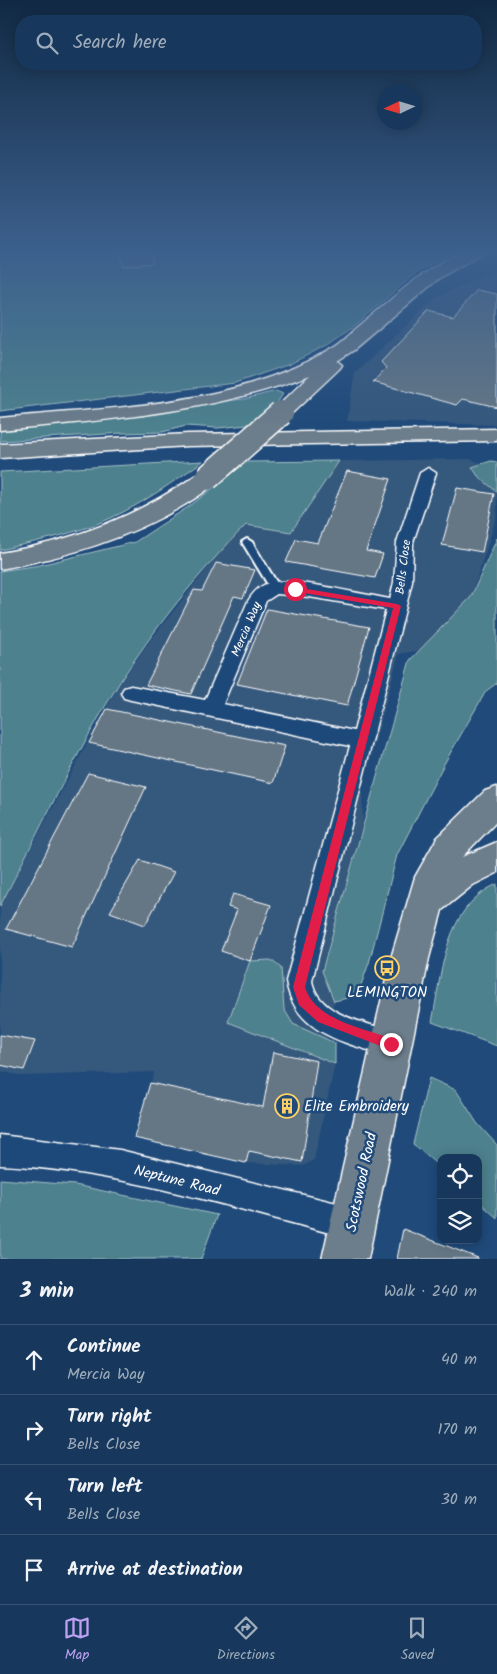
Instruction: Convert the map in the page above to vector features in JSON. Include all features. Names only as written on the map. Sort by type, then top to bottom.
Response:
[{"type":"main road","points":[[0,424],[148,407],[228,395],[288,376],[341,351],[391,310]]},
{"type":"main road","points":[[0,561],[48,552],[106,534],[157,512],[207,478],[334,363],[341,351]]},
{"type":"main road","points":[[0,451],[188,440],[497,435]]},
{"type":"main road","points":[[0,464],[275,450],[497,448]]},
{"type":"main road","name":"Scotswood Road","points":[[349,1241],[391,1044],[433,877],[449,848],[497,800]]},
{"type":"main road","points":[[426,901],[461,874],[497,857]]},
{"type":"street","name":"Bells Close","points":[[391,1044],[323,1018],[303,1001],[299,987],[403,582],[405,542],[428,473]]},
{"type":"street","points":[[275,588],[309,591],[397,606]]},
{"type":"street","name":"Mercia Way","points":[[211,709],[257,601],[261,594],[275,588]]},
{"type":"street","points":[[131,694],[361,740]]},
{"type":"street","name":"Neptune Road","points":[[0,1150],[22,1151],[120,1165],[349,1241]]},
{"type":"lane","points":[[247,542],[275,588]]},
{"type":"shaded area","points":[[423,310],[497,310],[497,425],[347,421],[355,373]]},
{"type":"shaded area","points":[[469,459],[492,466],[497,471],[497,516],[471,597],[421,650],[399,654],[362,790],[363,822],[322,971],[334,1001],[326,1041],[335,1043],[335,1064],[314,1160],[303,1166],[246,1163],[134,1138],[154,1072],[22,1076],[0,1071],[0,906],[118,686],[142,651],[218,554],[246,525],[291,532],[339,461]]},
{"type":"green space","points":[[0,310],[373,310],[327,345],[290,364],[235,383],[0,411]]},
{"type":"green space","points":[[276,391],[283,394],[275,406],[247,425],[218,428],[186,426],[162,432],[0,441],[0,427],[244,399]]},
{"type":"green space","points":[[203,461],[147,499],[98,524],[70,533],[0,550],[0,472]]},
{"type":"green space","points":[[339,461],[291,532],[246,525],[212,561],[162,623],[131,664],[102,711],[0,906],[0,571],[40,565],[135,542],[191,505],[247,462]]},
{"type":"green space","points":[[491,461],[497,462],[497,492],[478,476],[472,467]]},
{"type":"green space","points":[[497,538],[497,683],[486,691],[444,764],[397,855],[369,963],[357,996],[334,1001],[322,971],[410,660],[471,597]]},
{"type":"green space","points":[[497,884],[497,1046],[432,1022],[443,963],[448,943],[456,925],[466,908],[479,895]]},
{"type":"green space","points":[[271,960],[281,968],[284,1009],[293,1024],[335,1043],[335,1064],[228,1022],[250,961]]},
{"type":"green space","points":[[429,1078],[456,1090],[477,1123],[497,1145],[497,1218],[482,1205],[482,1154],[437,1154],[437,1165],[413,1144]]},
{"type":"green space","points":[[0,1179],[75,1185],[217,1215],[201,1259],[0,1259]]},
{"type":"building","points":[[459,310],[497,310],[497,407],[463,399],[457,405],[373,382],[386,368],[381,362],[429,311],[453,317]]},
{"type":"building","points":[[347,471],[391,479],[366,551],[383,554],[375,578],[286,562],[296,539],[318,543]]},
{"type":"building","points":[[457,488],[494,494],[482,552],[442,545]]},
{"type":"building","points":[[216,563],[255,570],[243,598],[234,596],[191,694],[146,685],[194,590],[202,591]]},
{"type":"building","points":[[267,609],[369,627],[347,706],[237,684]]},
{"type":"building","points":[[107,709],[285,746],[273,783],[89,743]]},
{"type":"building","points":[[88,773],[146,787],[72,947],[6,929]]},
{"type":"building","points":[[140,860],[174,872],[145,925],[110,912]]},
{"type":"building","points":[[233,894],[271,905],[250,961],[221,951],[237,910],[228,907]]},
{"type":"building","points":[[0,1035],[35,1041],[24,1070],[0,1065]]},
{"type":"building","points":[[273,1052],[317,1061],[302,1162],[249,1151],[246,1163],[134,1138],[150,1083],[263,1107]]},
{"type":"building","points":[[403,1229],[437,1242],[437,1244],[442,1244],[478,1258],[478,1259],[397,1259]]},
{"type":"place","name":"LEMINGTON","points":[[387,968]]},
{"type":"place","name":"Elite Embroidery","points":[[287,1106]]},
{"type":"route","points":[[295,589],[397,606],[299,982],[303,1001],[309,1009],[334,1024],[391,1044]]}]
